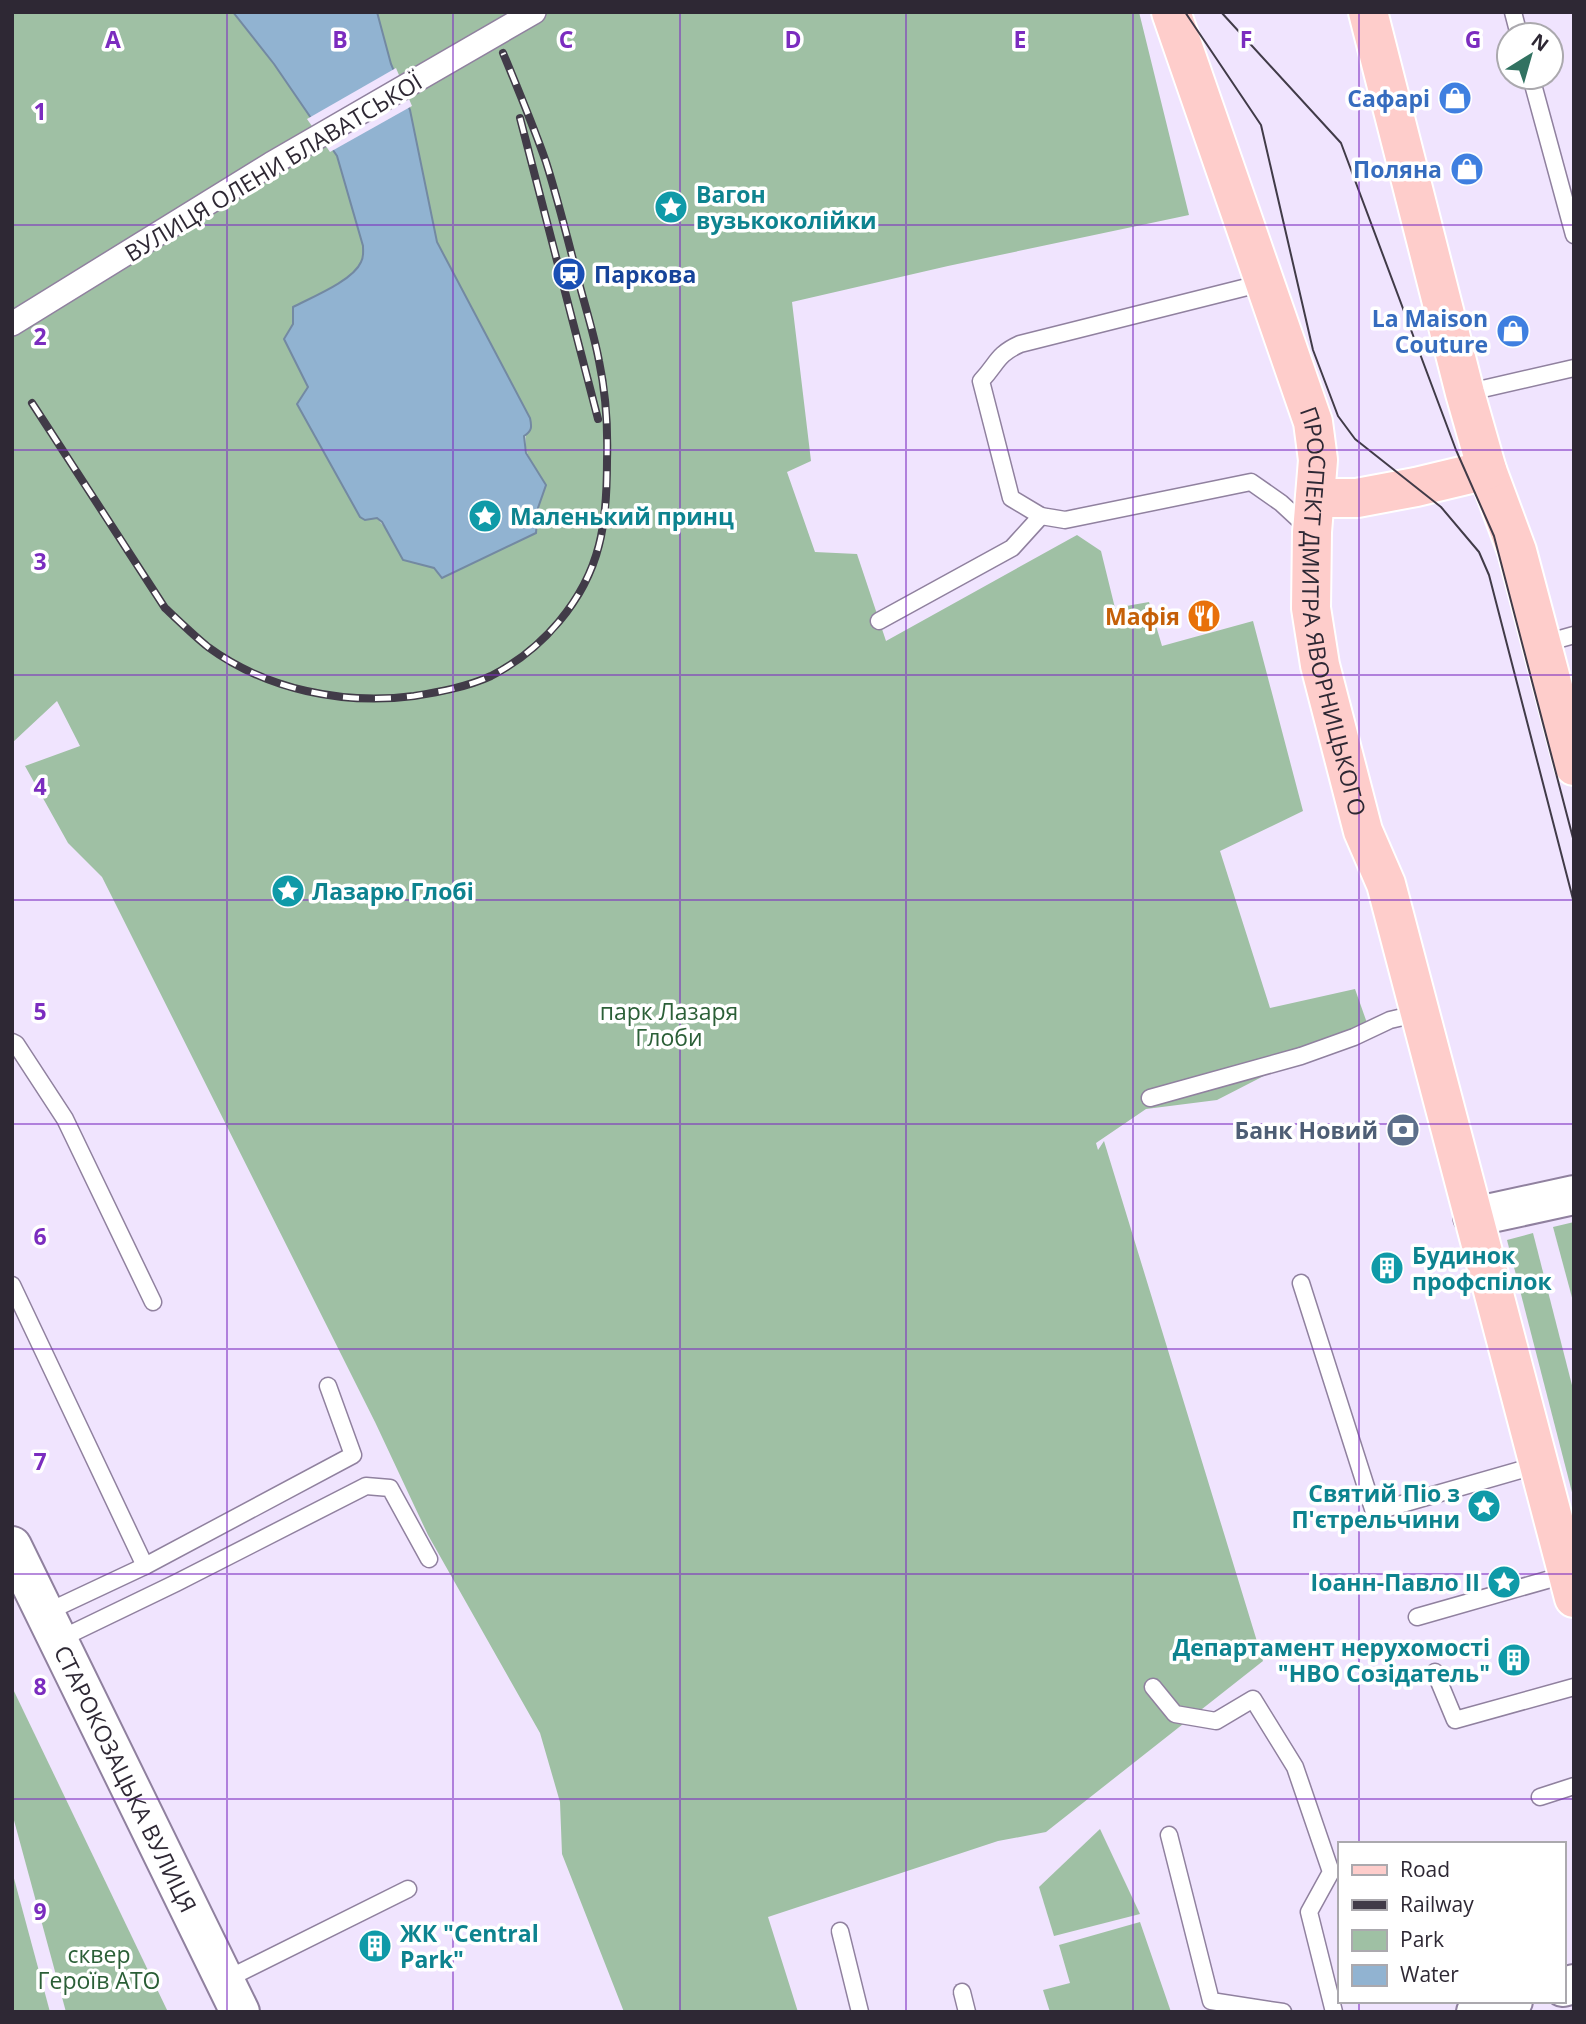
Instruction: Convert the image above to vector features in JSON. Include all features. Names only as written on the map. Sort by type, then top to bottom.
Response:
[{"type":"main road","name":"ПРОСПЕКТ ДМИТРА ЯВОРНИЦЬКОГО","points":[[1171,12],[1313,422],[1318,460],[1313,515],[1311,608],[1320,665],[1363,831],[1386,884],[1571,1586]]},
{"type":"main road","points":[[1368,12],[1465,393],[1488,470],[1517,551],[1558,639],[1574,766]]},
{"type":"main road","points":[[1313,515],[1357,498],[1488,470]]},
{"type":"street","name":"ВУЛИЦЯ ОЛЕНИ БЛАВАТСЬКОЇ","points":[[12,324],[271,164],[534,12]]},
{"type":"street","points":[[1473,1217],[1574,1195]]},
{"type":"street","name":"СТАРОКОЗАЦЬКА ВУЛИЦЯ","points":[[12,1546],[232,1996]]},
{"type":"street","points":[[1476,2012],[1506,2003]]},
{"type":"lane","points":[[1535,91],[1574,234]]},
{"type":"lane","points":[[1251,286],[1020,344],[997,358],[981,381],[1011,498],[1041,516],[1065,520],[1251,482],[1281,503],[1313,515]]},
{"type":"lane","points":[[1465,393],[1574,368]]},
{"type":"lane","points":[[879,621],[1012,548],[1041,516]]},
{"type":"lane","points":[[1150,1098],[1301,1056],[1391,1020],[1420,1013]]},
{"type":"lane","points":[[12,1042],[16,1044],[65,1119],[153,1302]]},
{"type":"lane","points":[[1301,1283],[1374,1512],[1538,1465]]},
{"type":"lane","points":[[12,1285],[145,1566]]},
{"type":"lane","points":[[51,1627],[145,1566],[353,1455],[328,1386]]},
{"type":"lane","points":[[51,1627],[176,1583],[366,1486],[390,1488],[429,1559]]},
{"type":"lane","points":[[1417,1617],[1571,1586]]},
{"type":"lane","points":[[1435,1672],[1455,1720],[1574,1687]]},
{"type":"lane","points":[[1153,1686],[1175,1714],[1216,1721],[1253,1699],[1295,1767],[1331,1872],[1309,1912],[1334,2012]]},
{"type":"lane","points":[[1539,1797],[1574,1787]]},
{"type":"lane","points":[[1169,1835],[1211,2001],[1283,2012]]},
{"type":"lane","points":[[232,1996],[408,1889]]},
{"type":"lane","points":[[840,1931],[860,2012]]},
{"type":"lane","points":[[962,1992],[967,2012]]},
{"type":"green space","name":"парк Лазаря Глоби","points":[[12,12],[233,12],[274,64],[337,156],[363,246],[362,260],[349,276],[293,307],[293,324],[284,339],[308,387],[365,520],[377,518],[413,562],[434,568],[536,533],[538,508],[546,485],[527,453],[525,438],[530,418],[437,242],[410,110],[391,64],[377,12],[1139,12],[1189,215],[792,302],[811,461],[787,472],[815,552],[857,554],[886,641],[1077,535],[1101,551],[1115,608],[1149,602],[1162,646],[1253,621],[1303,811],[1220,851],[1270,1008],[1355,989],[1367,1023],[1217,1100],[1146,1109],[1096,1143],[1098,1150],[1104,1141],[1263,1661],[1046,1832],[998,1841],[768,1917],[798,2012],[624,2012],[562,1854],[560,1802],[540,1733],[428,1535],[375,1422],[102,877],[68,843],[25,766],[80,746],[57,701],[12,743]]},
{"type":"green space","points":[[1574,1222],[1574,1305],[1553,1227]]},
{"type":"green space","points":[[1533,1233],[1574,1393],[1574,1500],[1507,1240]]},
{"type":"green space","name":"сквер Героїв АТО","points":[[12,1687],[168,2012],[66,2012],[12,1813]]},
{"type":"green space","points":[[1100,1829],[1140,1914],[1054,1936],[1039,1887]]},
{"type":"green space","name":"сквер Героїв АТО","points":[[12,1871],[50,2012],[12,2012]]},
{"type":"green space","points":[[1140,1922],[1171,2012],[1050,2012],[1043,1990],[1070,1983],[1059,1945]]},
{"type":"water","points":[[233,12],[377,12],[391,64],[410,110],[437,242],[530,418],[531,428],[524,436],[526,453],[546,485],[538,508],[536,533],[442,578],[434,568],[403,560],[382,522],[377,518],[365,520],[360,517],[297,404],[308,387],[284,339],[293,324],[293,307],[349,276],[362,260],[363,246],[337,156],[274,64]]},
{"type":"pier","points":[[396,68],[412,106],[330,152],[307,119]]},
{"type":"tram line","points":[[1185,12],[1261,125],[1313,350],[1338,416],[1355,439],[1441,507],[1479,552],[1489,575],[1574,903]]},
{"type":"tram line","points":[[1221,12],[1341,143],[1456,450],[1494,536],[1574,842]]},
{"type":"railway","points":[[32,403],[165,608],[208,647],[231,662],[280,684],[333,696],[360,698],[414,696],[453,689],[491,676],[510,665],[544,638],[559,622],[592,566],[605,514],[607,424],[597,351],[559,205],[541,148],[503,53]]},
{"type":"railway","points":[[520,118],[598,419]]},
{"type":"place","name":"Сафарі","points":[[1455,98]]},
{"type":"place","name":"Поляна","points":[[1467,169]]},
{"type":"place","name":"Вагон вузькоколійки","points":[[671,207]]},
{"type":"place","name":"Паркова","points":[[569,274]]},
{"type":"place","name":"La Maison Couture","points":[[1513,331]]},
{"type":"place","name":"Маленький принц","points":[[485,516]]},
{"type":"place","name":"Мафія","points":[[1204,616]]},
{"type":"place","name":"Лазарю Глобі","points":[[288,891]]},
{"type":"place","name":"Банк Новий","points":[[1403,1130]]},
{"type":"place","name":"Будинок профспілок","points":[[1387,1268]]},
{"type":"place","name":"Святий Піо з П'єтрельчини","points":[[1484,1506]]},
{"type":"place","name":"Іоанн-Павло II","points":[[1504,1582]]},
{"type":"place","name":"Департамент нерухомості \"НВО Созідатель\"","points":[[1514,1660]]},
{"type":"place","name":"ЖК \"Central Park\"","points":[[375,1946]]}]
